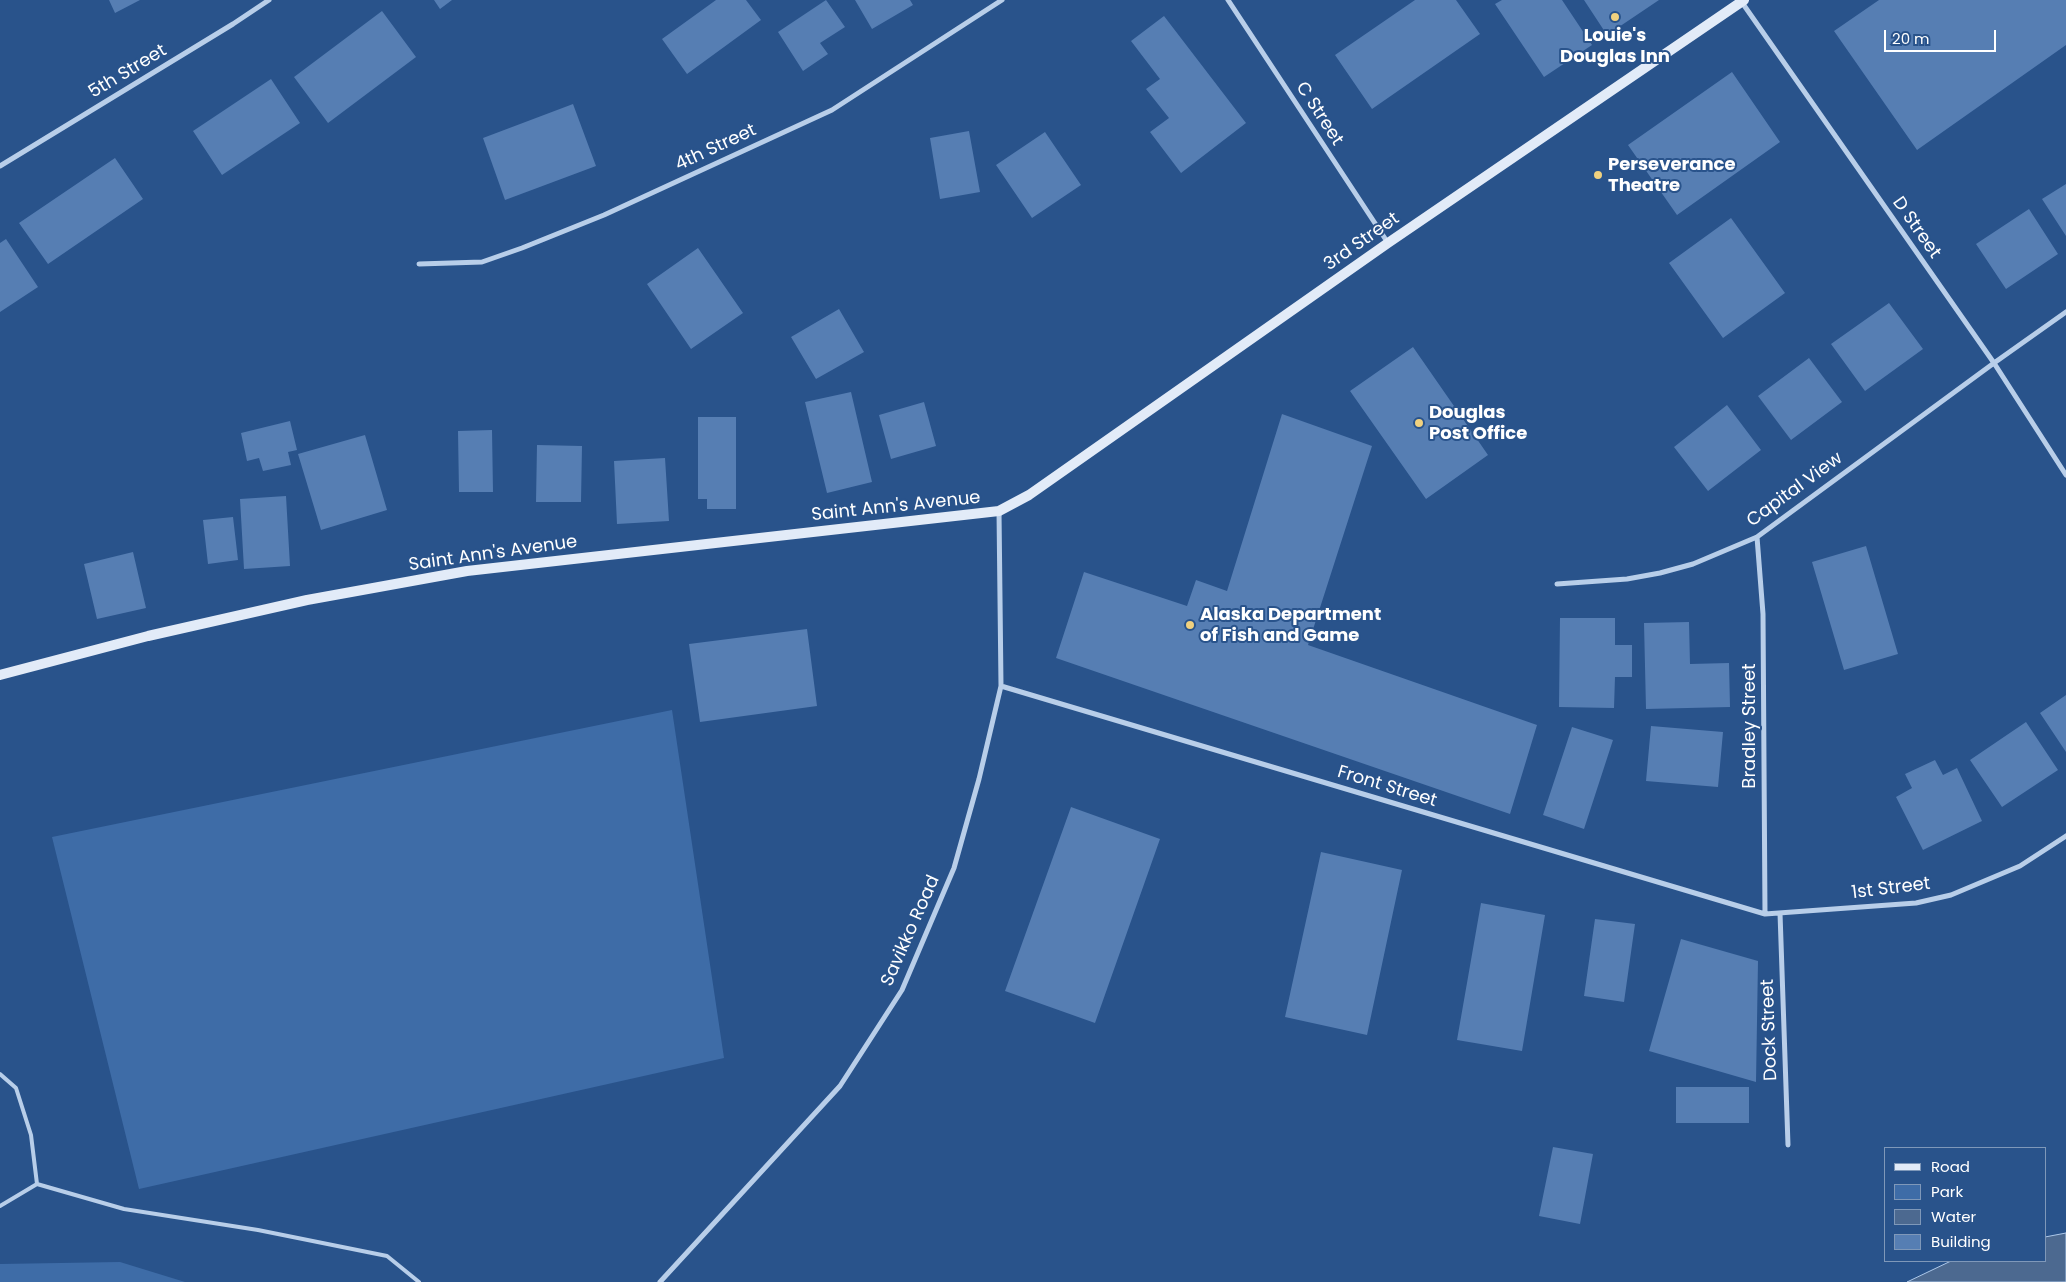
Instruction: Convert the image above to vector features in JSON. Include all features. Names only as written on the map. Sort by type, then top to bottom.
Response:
[{"type":"street","name":"5th Street","points":[[0,166],[234,24],[269,0]]},
{"type":"street","name":"4th Street","points":[[419,264],[482,262],[604,215],[832,110],[1002,0]]},
{"type":"street","name":"C Street","points":[[1228,0],[1388,243]]},
{"type":"street","name":"3rd Street","points":[[999,511],[1029,495],[1388,243],[1742,1]]},
{"type":"street","name":"D Street","points":[[1742,1],[1994,363],[2066,475]]},
{"type":"street","name":"Capital View","points":[[1557,584],[1627,579],[1660,574],[1693,564],[1757,537],[2066,312]]},
{"type":"street","name":"Saint Ann's Avenue","points":[[0,674],[148,636],[307,600],[467,572],[999,511]]},
{"type":"street","name":"Savikko Road","points":[[660,1282],[840,1086],[902,990],[954,868],[979,779],[1000,686],[999,511]]},
{"type":"street","name":"Bradley Street","points":[[1757,537],[1763,614],[1765,914]]},
{"type":"street","name":"Front Street","points":[[1000,686],[1765,914]]},
{"type":"street","name":"1st Street","points":[[1765,914],[1916,903],[1951,895],[2020,866],[2066,836]]},
{"type":"street","name":"Dock Street","points":[[1780,913],[1788,1145]]},
{"type":"lane","points":[[0,1074],[16,1088],[31,1135],[37,1184]]},
{"type":"lane","points":[[0,1206],[37,1184],[124,1208],[258,1230],[387,1256],[419,1282]]},
{"type":"green space","points":[[672,710],[724,1058],[139,1189],[52,837]]},
{"type":"green space","points":[[120,1262],[185,1282],[0,1282],[0,1264]]},
{"type":"water","points":[[2066,1233],[2066,1282],[1907,1282],[1949,1262],[2046,1262],[2046,1237]]},
{"type":"building","points":[[109,0],[140,0],[115,13]]},
{"type":"building","points":[[434,0],[452,0],[440,9]]},
{"type":"building","points":[[716,0],[746,0],[761,20],[687,74],[662,39]]},
{"type":"building","points":[[826,0],[845,27],[820,43],[828,54],[803,71],[778,32]]},
{"type":"building","points":[[855,0],[910,0],[913,5],[872,29]]},
{"type":"building","points":[[1415,0],[1456,0],[1480,34],[1372,109],[1335,55]]},
{"type":"building","points":[[1502,0],[1562,0],[1592,45],[1544,77],[1495,4]]},
{"type":"building","name":"Louie's Douglas Inn","points":[[1584,0],[1659,0],[1607,35]]},
{"type":"building","points":[[1879,0],[2066,0],[2066,45],[1917,150],[1834,31]]},
{"type":"building","points":[[382,11],[416,57],[328,123],[294,77]]},
{"type":"building","points":[[1164,16],[1246,123],[1181,173],[1150,132],[1169,118],[1146,89],[1160,79],[1131,41]]},
{"type":"building","points":[[1732,72],[1780,142],[1677,215],[1628,145]]},
{"type":"building","points":[[271,79],[300,123],[222,175],[193,131]]},
{"type":"building","points":[[573,104],[596,166],[505,200],[483,138]]},
{"type":"building","points":[[969,131],[980,192],[940,199],[930,138]]},
{"type":"building","points":[[1045,132],[1081,185],[1032,218],[996,165]]},
{"type":"building","points":[[115,158],[143,199],[48,264],[19,223]]},
{"type":"building","points":[[2066,184],[2066,236],[2042,199]]},
{"type":"building","points":[[2029,209],[2058,254],[2006,289],[1976,244]]},
{"type":"building","points":[[1731,218],[1785,293],[1723,338],[1669,263]]},
{"type":"building","points":[[6,239],[38,287],[0,312],[0,243]]},
{"type":"building","points":[[698,248],[743,313],[691,349],[647,284]]},
{"type":"building","points":[[1889,303],[1923,349],[1865,391],[1831,344]]},
{"type":"building","points":[[839,309],[864,352],[816,379],[791,337]]},
{"type":"building","name":"Douglas Post Office","points":[[1413,347],[1488,455],[1426,499],[1350,391]]},
{"type":"building","points":[[1809,358],[1842,402],[1791,440],[1758,396]]},
{"type":"building","points":[[851,392],[872,482],[827,493],[805,402]]},
{"type":"building","points":[[924,402],[936,446],[891,459],[879,415]]},
{"type":"building","points":[[1727,405],[1761,450],[1708,491],[1674,447]]},
{"type":"building","name":"Alaska Department of Fish and Game","points":[[1282,414],[1372,446],[1308,645],[1537,725],[1510,814],[1056,658],[1084,572],[1187,606],[1196,580],[1227,591]]},
{"type":"building","points":[[698,417],[736,417],[736,509],[707,509],[707,499],[698,499]]},
{"type":"building","points":[[290,421],[297,450],[288,452],[291,465],[263,471],[259,458],[247,461],[241,433]]},
{"type":"building","points":[[492,430],[493,492],[459,492],[458,431]]},
{"type":"building","points":[[365,435],[387,510],[321,530],[298,454]]},
{"type":"building","points":[[537,445],[582,446],[581,502],[536,502]]},
{"type":"building","points":[[665,458],[669,521],[617,524],[614,461]]},
{"type":"building","points":[[286,496],[290,566],[244,569],[240,499]]},
{"type":"building","points":[[233,517],[238,560],[208,564],[203,520]]},
{"type":"building","points":[[1866,546],[1898,654],[1844,670],[1812,562]]},
{"type":"building","points":[[133,552],[146,608],[97,619],[84,564]]},
{"type":"building","points":[[1560,618],[1615,618],[1615,645],[1632,645],[1632,677],[1615,677],[1614,708],[1559,707]]},
{"type":"building","points":[[1689,622],[1690,664],[1729,663],[1730,707],[1646,709],[1644,623]]},
{"type":"building","points":[[807,629],[817,706],[700,722],[689,644]]},
{"type":"building","points":[[2066,695],[2066,752],[2040,713]]},
{"type":"building","points":[[2026,722],[2058,770],[2002,807],[1970,760]]},
{"type":"building","points":[[1651,726],[1723,732],[1718,787],[1646,781]]},
{"type":"building","points":[[1572,727],[1613,740],[1584,829],[1543,815]]},
{"type":"building","points":[[1935,760],[1943,775],[1957,768],[1982,821],[1923,850],[1896,797],[1912,788],[1905,774]]},
{"type":"building","points":[[1071,807],[1160,839],[1095,1023],[1005,991]]},
{"type":"building","points":[[1321,852],[1402,870],[1367,1035],[1285,1017]]},
{"type":"building","points":[[1481,903],[1545,915],[1522,1051],[1457,1040]]},
{"type":"building","points":[[1595,919],[1635,924],[1624,1002],[1584,996]]},
{"type":"building","points":[[1681,939],[1758,961],[1756,1082],[1649,1051]]},
{"type":"building","points":[[1676,1087],[1749,1087],[1749,1123],[1676,1123]]},
{"type":"building","points":[[1553,1147],[1593,1154],[1580,1224],[1539,1216]]},
{"type":"place","name":"Louie's Douglas Inn","points":[[1615,17]]},
{"type":"place","name":"Perseverance Theatre","points":[[1598,175]]},
{"type":"place","name":"Douglas Post Office","points":[[1419,423]]},
{"type":"place","name":"Alaska Department of Fish and Game","points":[[1190,625]]}]
